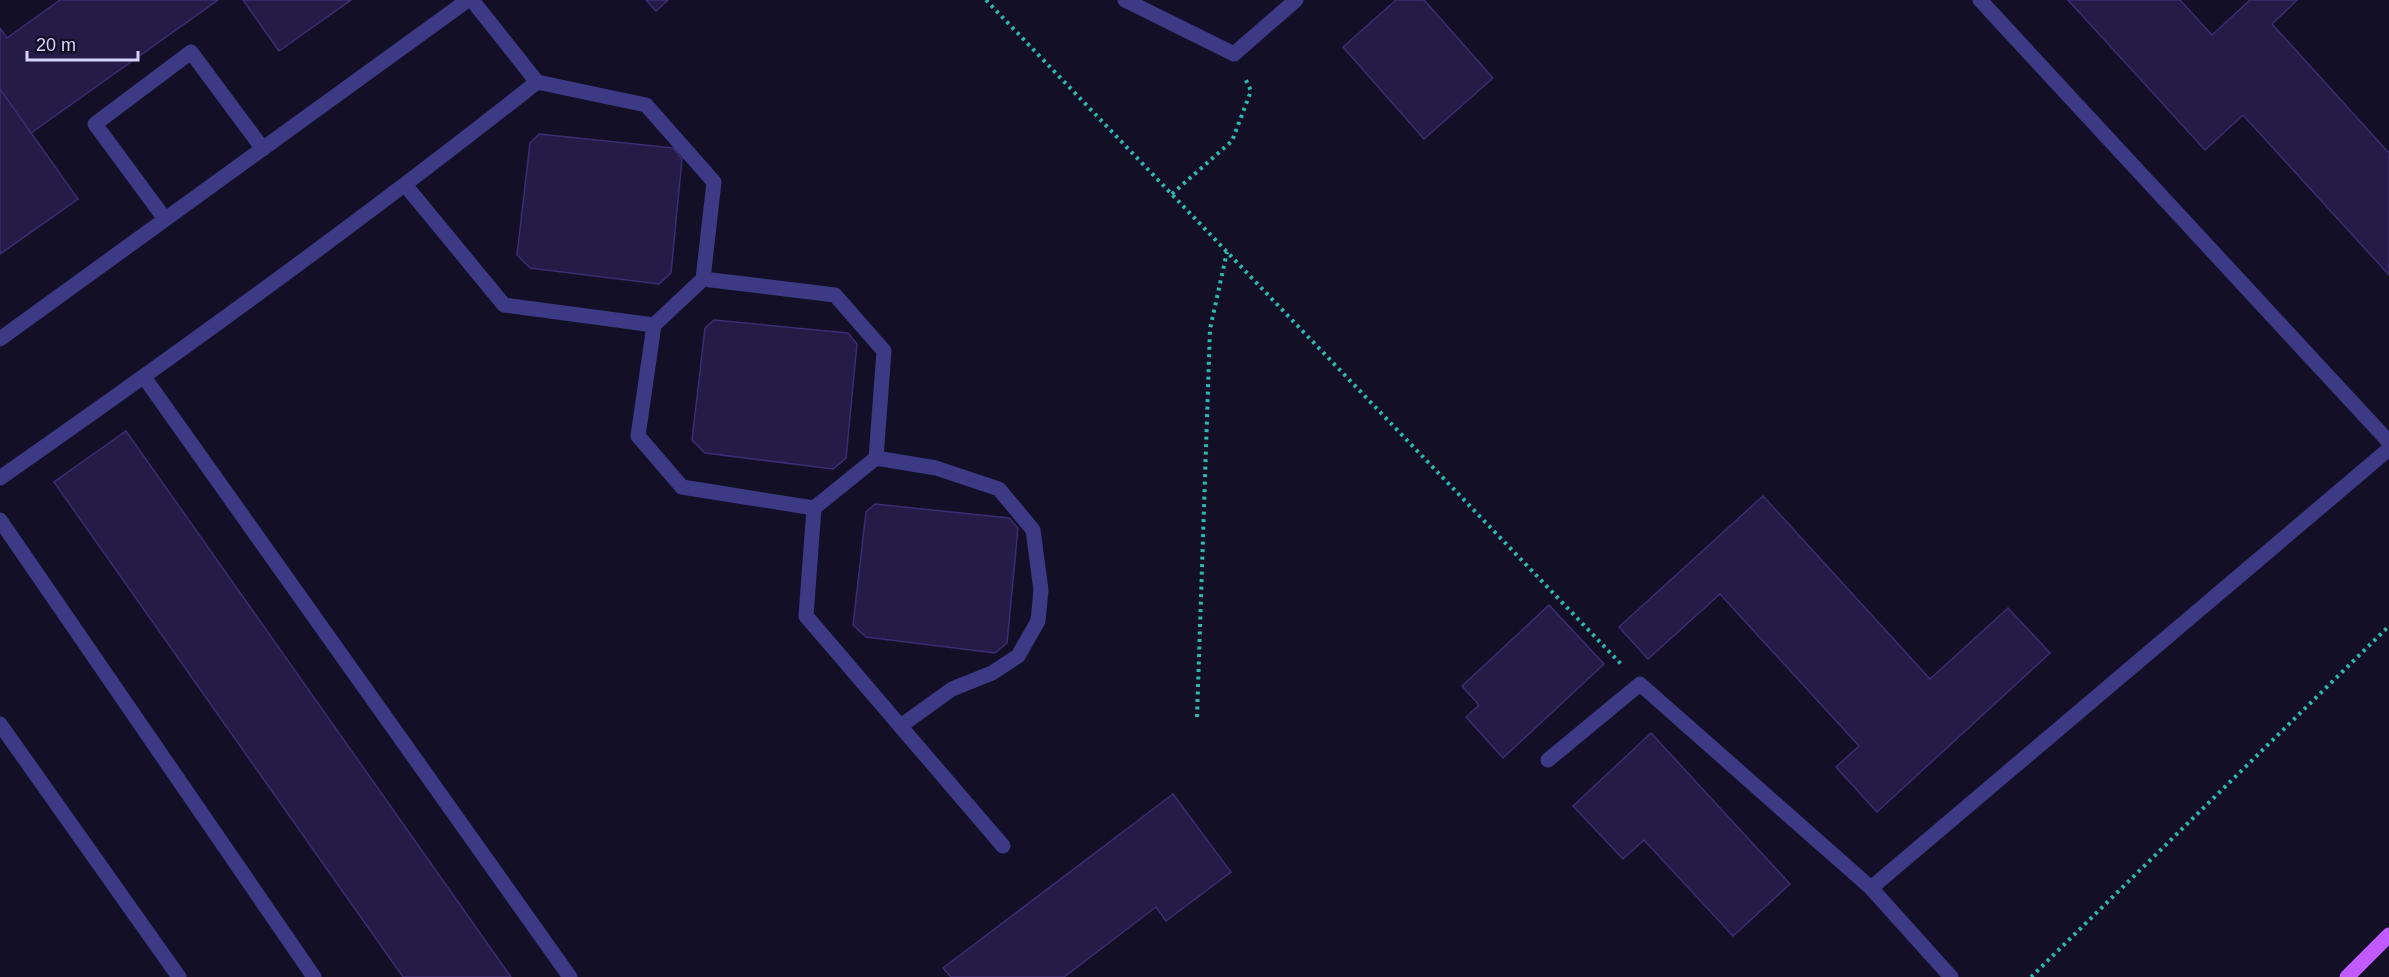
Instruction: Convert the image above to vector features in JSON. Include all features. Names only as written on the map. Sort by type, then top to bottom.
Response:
[{"type":"main road","points":[[2347,977],[2389,935]]},
{"type":"lane","points":[[0,339],[470,0],[537,82],[646,105],[714,182],[703,279],[654,325],[638,436],[682,487],[814,508]]},
{"type":"lane","points":[[1125,0],[1234,54],[1296,0]]},
{"type":"lane","points":[[1980,0],[2389,442]]},
{"type":"lane","points":[[165,219],[95,124],[191,52],[262,149]]},
{"type":"lane","points":[[0,477],[144,377],[406,186],[537,82]]},
{"type":"lane","points":[[406,186],[504,305],[654,325]]},
{"type":"lane","points":[[703,279],[835,295],[884,351],[876,458],[814,508],[806,616],[902,725],[1003,846]]},
{"type":"lane","points":[[144,377],[570,977]]},
{"type":"lane","points":[[1871,888],[2389,449]]},
{"type":"lane","points":[[876,458],[936,468],[999,489],[1033,530],[1041,590],[1038,621],[1018,656],[992,674],[952,689],[902,725]]},
{"type":"lane","points":[[0,520],[314,977]]},
{"type":"lane","points":[[1548,760],[1640,684],[1871,888],[1951,977]]},
{"type":"lane","points":[[0,724],[179,977]]},
{"type":"path","points":[[986,0],[1640,684]]},
{"type":"path","points":[[1172,195],[1232,141],[1251,91],[1234,54]]},
{"type":"path","points":[[1197,717],[1210,329],[1227,252]]},
{"type":"path","points":[[2031,977],[2389,626]]},
{"type":"building","points":[[60,0],[218,0],[31,133],[0,89],[0,28],[7,38]]},
{"type":"building","points":[[243,0],[351,0],[279,51]]},
{"type":"building","points":[[646,0],[668,0],[656,11]]},
{"type":"building","points":[[1396,0],[1424,0],[1493,78],[1424,139],[1343,47]]},
{"type":"building","points":[[2068,0],[2180,0],[2212,35],[2250,0],[2297,0],[2272,24],[2389,153],[2389,275],[2243,115],[2205,150]]},
{"type":"building","points":[[0,89],[78,199],[0,254]]},
{"type":"building","points":[[539,134],[673,148],[682,159],[671,273],[659,284],[530,268],[517,255],[530,143]]},
{"type":"building","points":[[714,320],[848,333],[857,344],[846,458],[833,469],[705,453],[692,440],[705,328]]},
{"type":"building","points":[[126,431],[511,977],[403,977],[54,482]]},
{"type":"building","points":[[1763,496],[1930,679],[2008,608],[2050,653],[1877,812],[1836,767],[1859,746],[1720,594],[1648,659],[1619,627]]},
{"type":"building","points":[[875,504],[1009,518],[1018,528],[1007,643],[995,653],[866,637],[853,625],[866,512]]},
{"type":"building","points":[[1549,605],[1604,664],[1503,758],[1466,717],[1479,705],[1462,686]]},
{"type":"building","points":[[1651,733],[1790,884],[1733,936],[1644,840],[1623,859],[1573,806]]},
{"type":"building","points":[[1173,794],[1231,872],[1166,921],[1156,907],[1064,977],[951,977],[943,968]]}]
